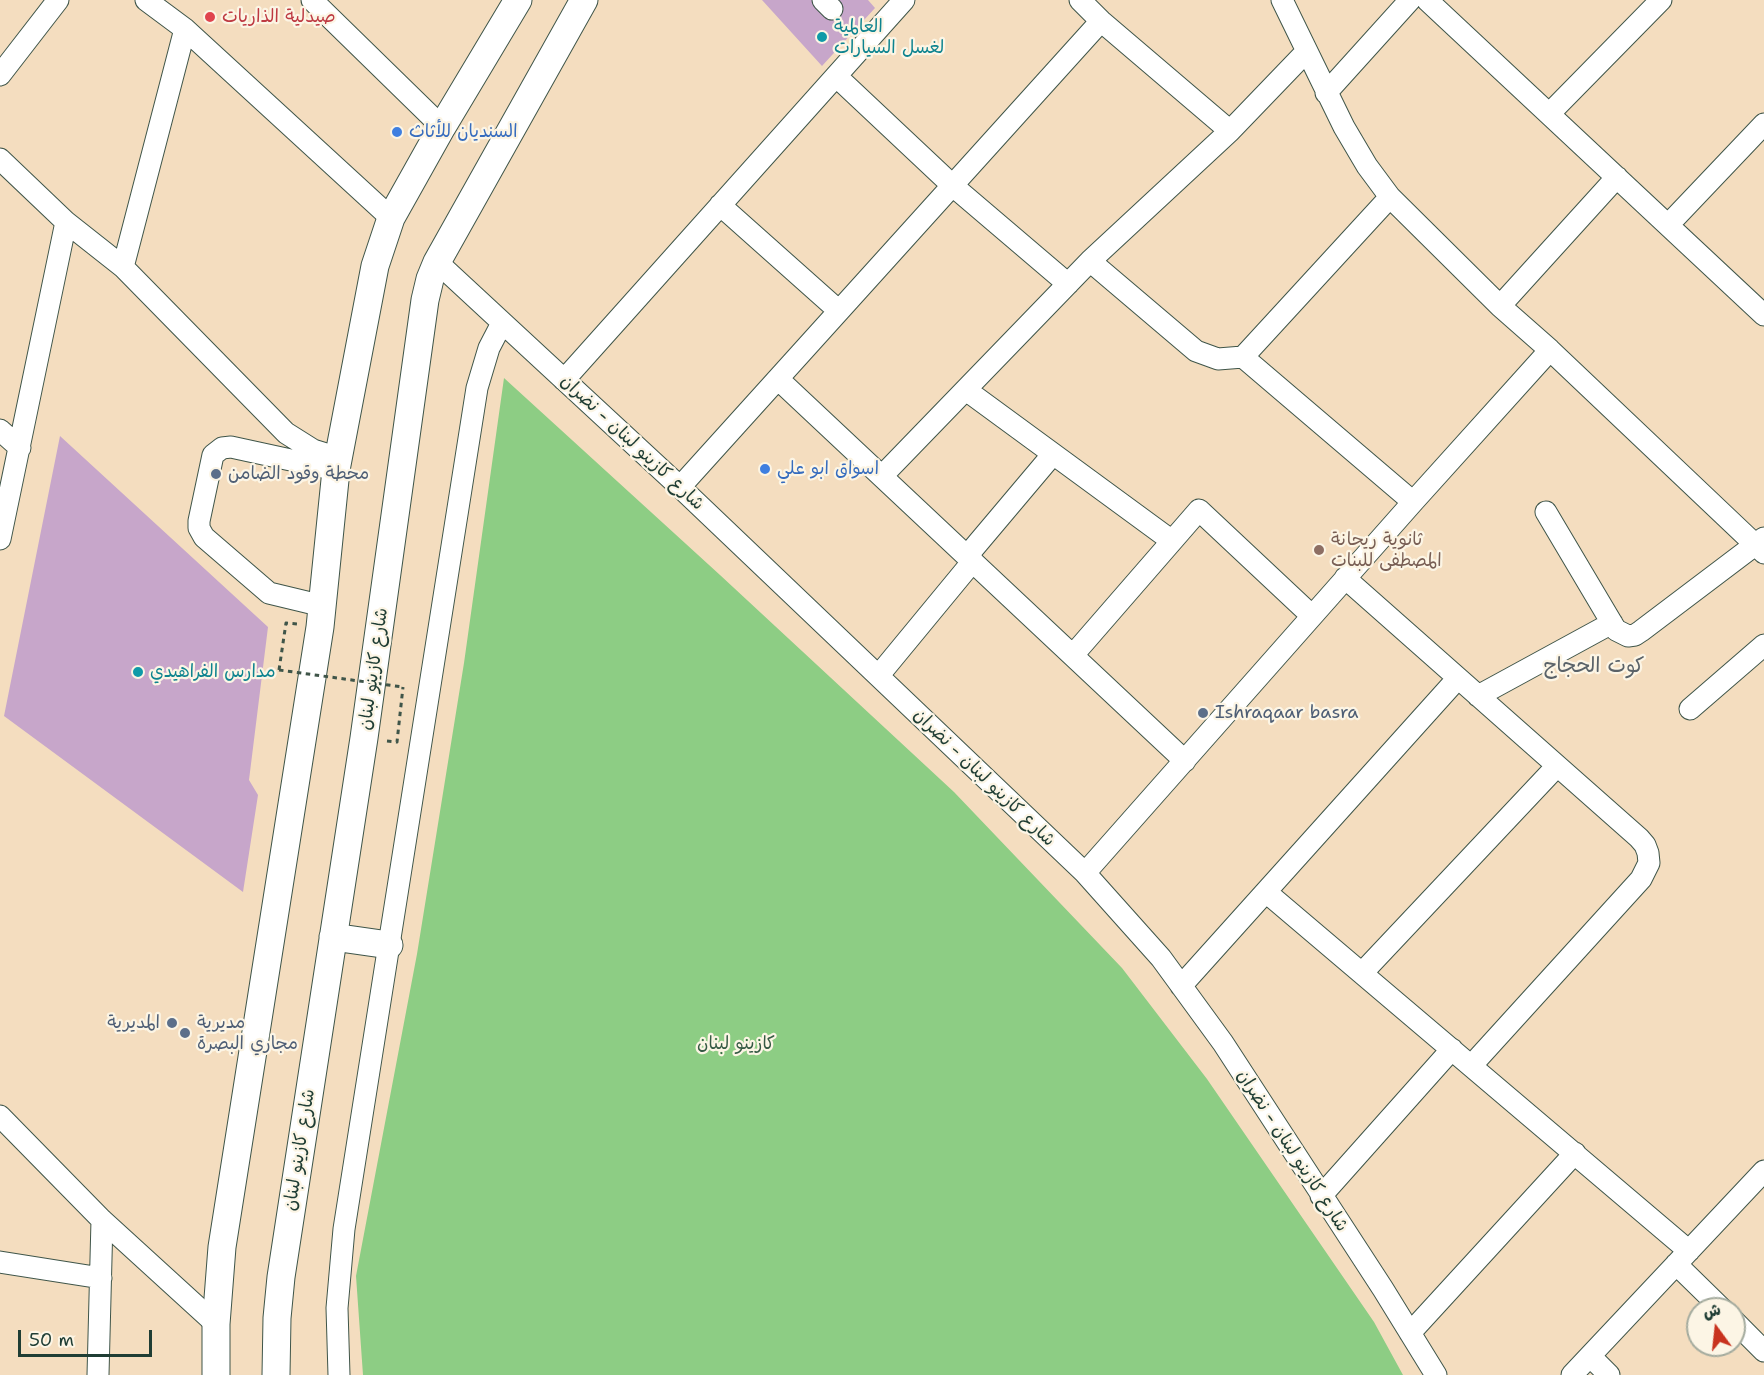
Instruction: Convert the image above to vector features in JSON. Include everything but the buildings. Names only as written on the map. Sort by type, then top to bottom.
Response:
[{"type":"main road","points":[[216,1375],[218,1285],[226,1218],[323,606],[337,464],[375,266],[391,218],[518,0]]},
{"type":"main road","name":"شارع كازينو لبنان","points":[[276,1375],[277,1318],[281,1277],[364,738],[425,300],[437,262],[584,0]]},
{"type":"main road","points":[[333,937],[389,945]]},
{"type":"street","points":[[0,75],[58,0]]},
{"type":"street","points":[[146,0],[185,29],[391,218]]},
{"type":"street","points":[[312,0],[442,127]]},
{"type":"street","points":[[564,380],[904,0]]},
{"type":"street","points":[[1080,0],[1101,21],[1230,131]]},
{"type":"street","points":[[1282,0],[1326,93],[1366,166],[1390,198],[1500,306],[1761,545],[1635,635],[1628,636],[1622,634],[1612,623],[1546,512]]},
{"type":"street","points":[[1326,93],[1410,0]]},
{"type":"street","points":[[1427,0],[1764,315]]},
{"type":"street","points":[[1549,114],[1661,0]]},
{"type":"street","points":[[680,487],[1101,21]]},
{"type":"street","points":[[123,267],[185,29]]},
{"type":"street","points":[[882,477],[1090,261],[1230,131],[1306,52]]},
{"type":"street","points":[[836,76],[953,186],[1068,284]]},
{"type":"street","points":[[1668,225],[1764,124]]},
{"type":"street","points":[[0,159],[66,222],[123,267],[286,433],[337,464]]},
{"type":"street","points":[[1500,306],[1617,177]]},
{"type":"street","points":[[1090,261],[1196,351],[1218,359],[1243,357],[1390,198]]},
{"type":"street","points":[[720,205],[839,311]]},
{"type":"street","points":[[0,539],[66,222]]},
{"type":"street","name":"شارع كازينو لبنان - نضران","points":[[437,262],[680,487],[1085,873],[1161,958],[1223,1043],[1436,1375]]},
{"type":"street","points":[[339,1375],[337,1308],[343,1239],[477,388],[489,348],[502,323]]},
{"type":"street","points":[[1085,873],[1550,350]]},
{"type":"street","points":[[1243,357],[1413,502]]},
{"type":"street","points":[[778,379],[1185,761]]},
{"type":"street","points":[[966,390],[1172,541]]},
{"type":"street","points":[[0,430],[20,448]]},
{"type":"street","points":[[323,606],[269,593],[204,537],[199,528],[199,521],[213,455],[222,448],[231,447],[337,464]]},
{"type":"street","points":[[879,675],[1053,454]]},
{"type":"street","points":[[1072,655],[1199,510],[1312,616]]},
{"type":"street","points":[[1345,578],[1645,845],[1649,862],[1641,879],[1471,1066]]},
{"type":"street","points":[[1478,696],[1612,623]]},
{"type":"street","points":[[1690,709],[1764,645]]},
{"type":"street","points":[[1181,986],[1458,678]]},
{"type":"street","points":[[1362,974],[1557,766]]},
{"type":"street","points":[[1266,892],[1575,1153],[1683,1257],[1713,1297]]},
{"type":"street","points":[[1321,1196],[1452,1049]]},
{"type":"street","points":[[0,1116],[102,1220],[216,1324]]},
{"type":"street","points":[[1410,1333],[1575,1153]]},
{"type":"street","points":[[1572,1375],[1764,1171]]},
{"type":"street","points":[[98,1375],[102,1220]]},
{"type":"street","points":[[0,1262],[101,1278]]},
{"type":"street","points":[[1746,1333],[1764,1351]]},
{"type":"street","points":[[1590,1356],[1609,1375]]},
{"type":"path","points":[[286,623],[279,670],[403,687],[397,742]]},
{"type":"green space","name":"كازينو لبنان","points":[[504,378],[954,792],[1122,968],[1207,1079],[1374,1322],[1403,1375],[363,1375],[356,1276],[417,954],[464,663]]},
{"type":"place","name":"صيدلية الذاريات","points":[[210,17]]},
{"type":"place","name":"العالمية لغسل السيارات","points":[[822,37]]},
{"type":"place","name":"السنديان للأثاث","points":[[397,132]]},
{"type":"place","name":"اسواق ابو علي","points":[[765,469]]},
{"type":"place","name":"محطة وقود الضامن","points":[[216,474]]},
{"type":"place","name":"ثانوية ريحانة المصطفى للبنات","points":[[1319,550]]},
{"type":"place","name":"مدارس الفراهيدي","points":[[138,672]]},
{"type":"place","name":"Ishraqaar basra","points":[[1203,713]]},
{"type":"place","name":"المديرية","points":[[172,1023]]},
{"type":"place","name":"مديرية مجاري البصرة","points":[[185,1033]]},
{"type":"district","name":"كوت الحجاج","points":[[1594,667]]}]
